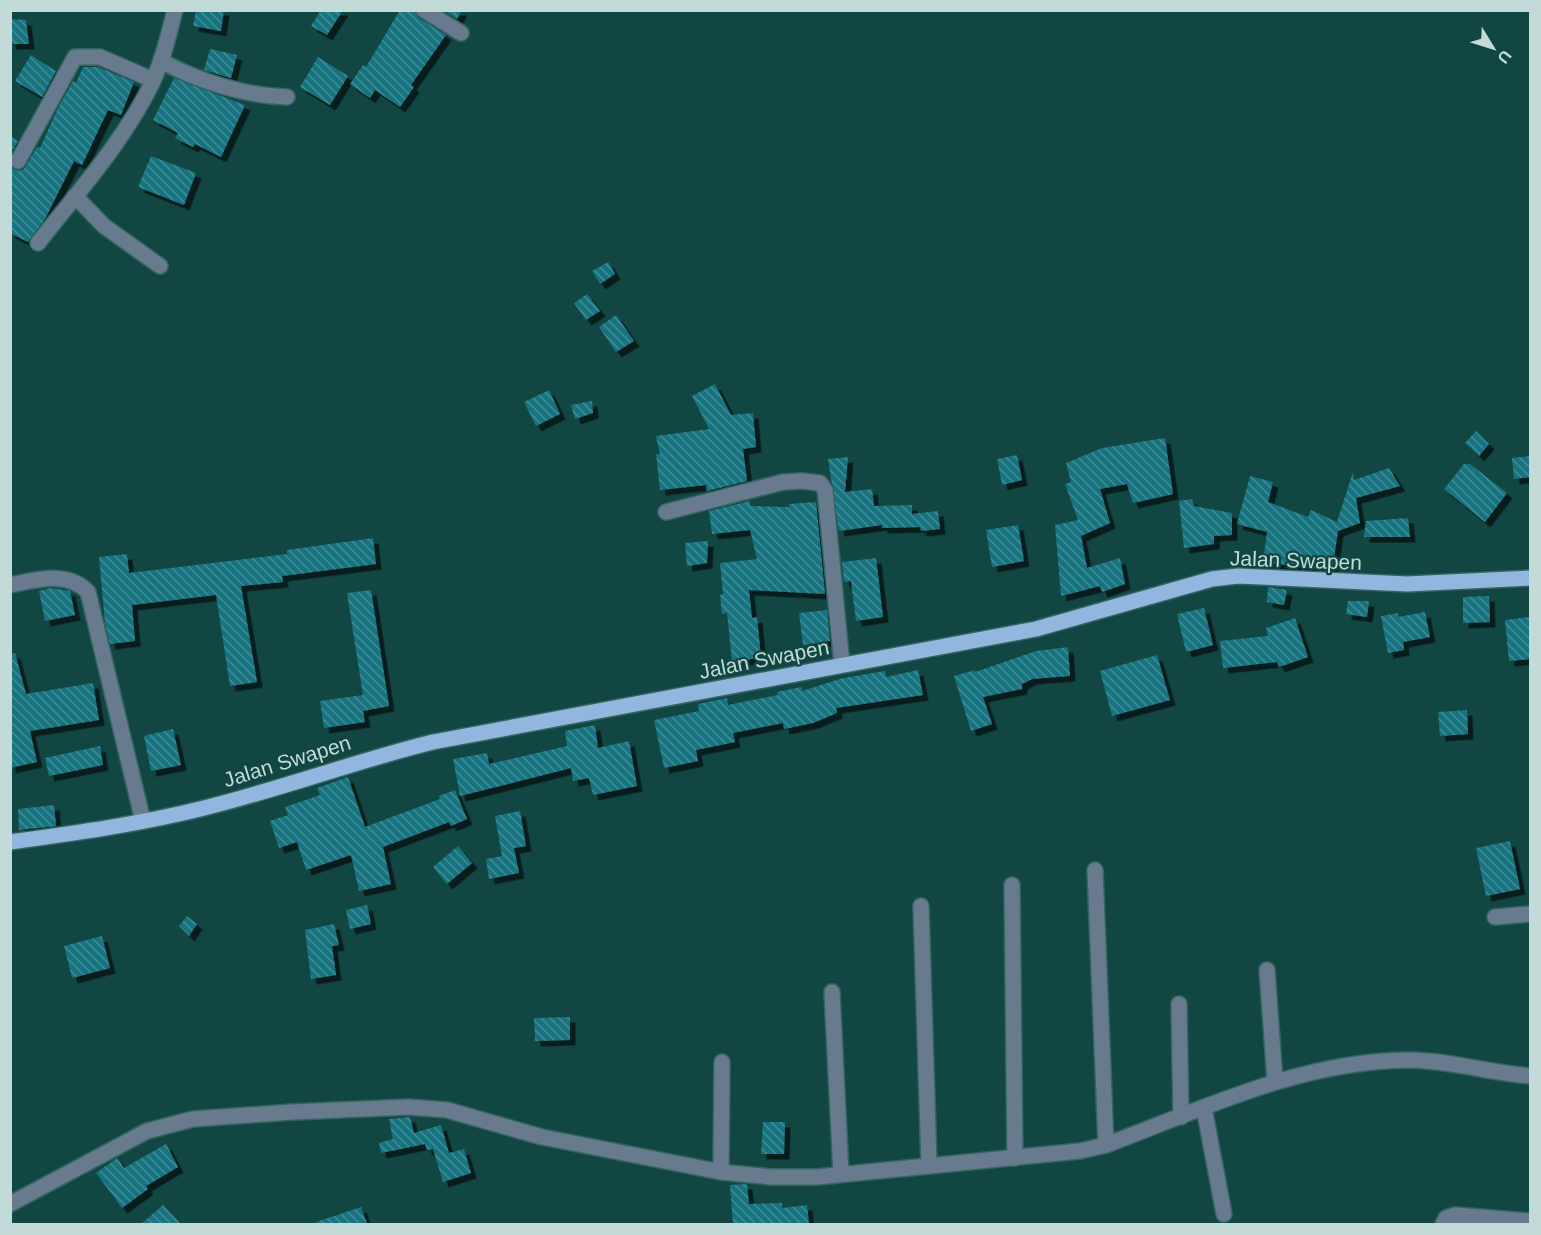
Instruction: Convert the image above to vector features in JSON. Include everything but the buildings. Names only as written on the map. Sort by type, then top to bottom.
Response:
[{"type":"main road","name":"Jalan Swapen","points":[[10,842],[143,821],[204,808],[375,756],[433,742],[1036,630],[1212,579],[1238,576],[1407,584],[1530,578]]},
{"type":"street","points":[[38,243],[120,134],[153,80],[175,10]]},
{"type":"street","points":[[424,10],[461,33]]},
{"type":"street","points":[[18,161],[75,57],[100,57],[153,80]]},
{"type":"street","points":[[161,60],[224,86],[265,96],[287,97]]},
{"type":"street","points":[[75,196],[104,225],[160,266]]},
{"type":"street","points":[[666,512],[783,482],[820,483],[825,490],[842,665]]},
{"type":"street","points":[[10,585],[63,578],[79,583],[88,592],[94,606],[143,821]]},
{"type":"street","points":[[1095,870],[1106,1144]]},
{"type":"street","points":[[1012,885],[1015,1158]]},
{"type":"street","points":[[921,906],[929,1165]]},
{"type":"street","points":[[1495,917],[1530,914]]},
{"type":"street","points":[[1267,970],[1275,1081]]},
{"type":"street","points":[[832,992],[841,1174]]},
{"type":"street","points":[[1179,1004],[1181,1117]]},
{"type":"street","points":[[10,1204],[147,1131],[193,1119],[409,1107],[447,1110],[542,1137],[722,1172],[771,1177],[841,1174],[1080,1151],[1106,1144],[1275,1081],[1345,1065],[1410,1060],[1530,1076]]},
{"type":"street","points":[[722,1062],[722,1172]]},
{"type":"street","points":[[1204,1108],[1224,1215]]},
{"type":"street","points":[[1443,1224],[1446,1218],[1455,1215],[1530,1221]]}]
